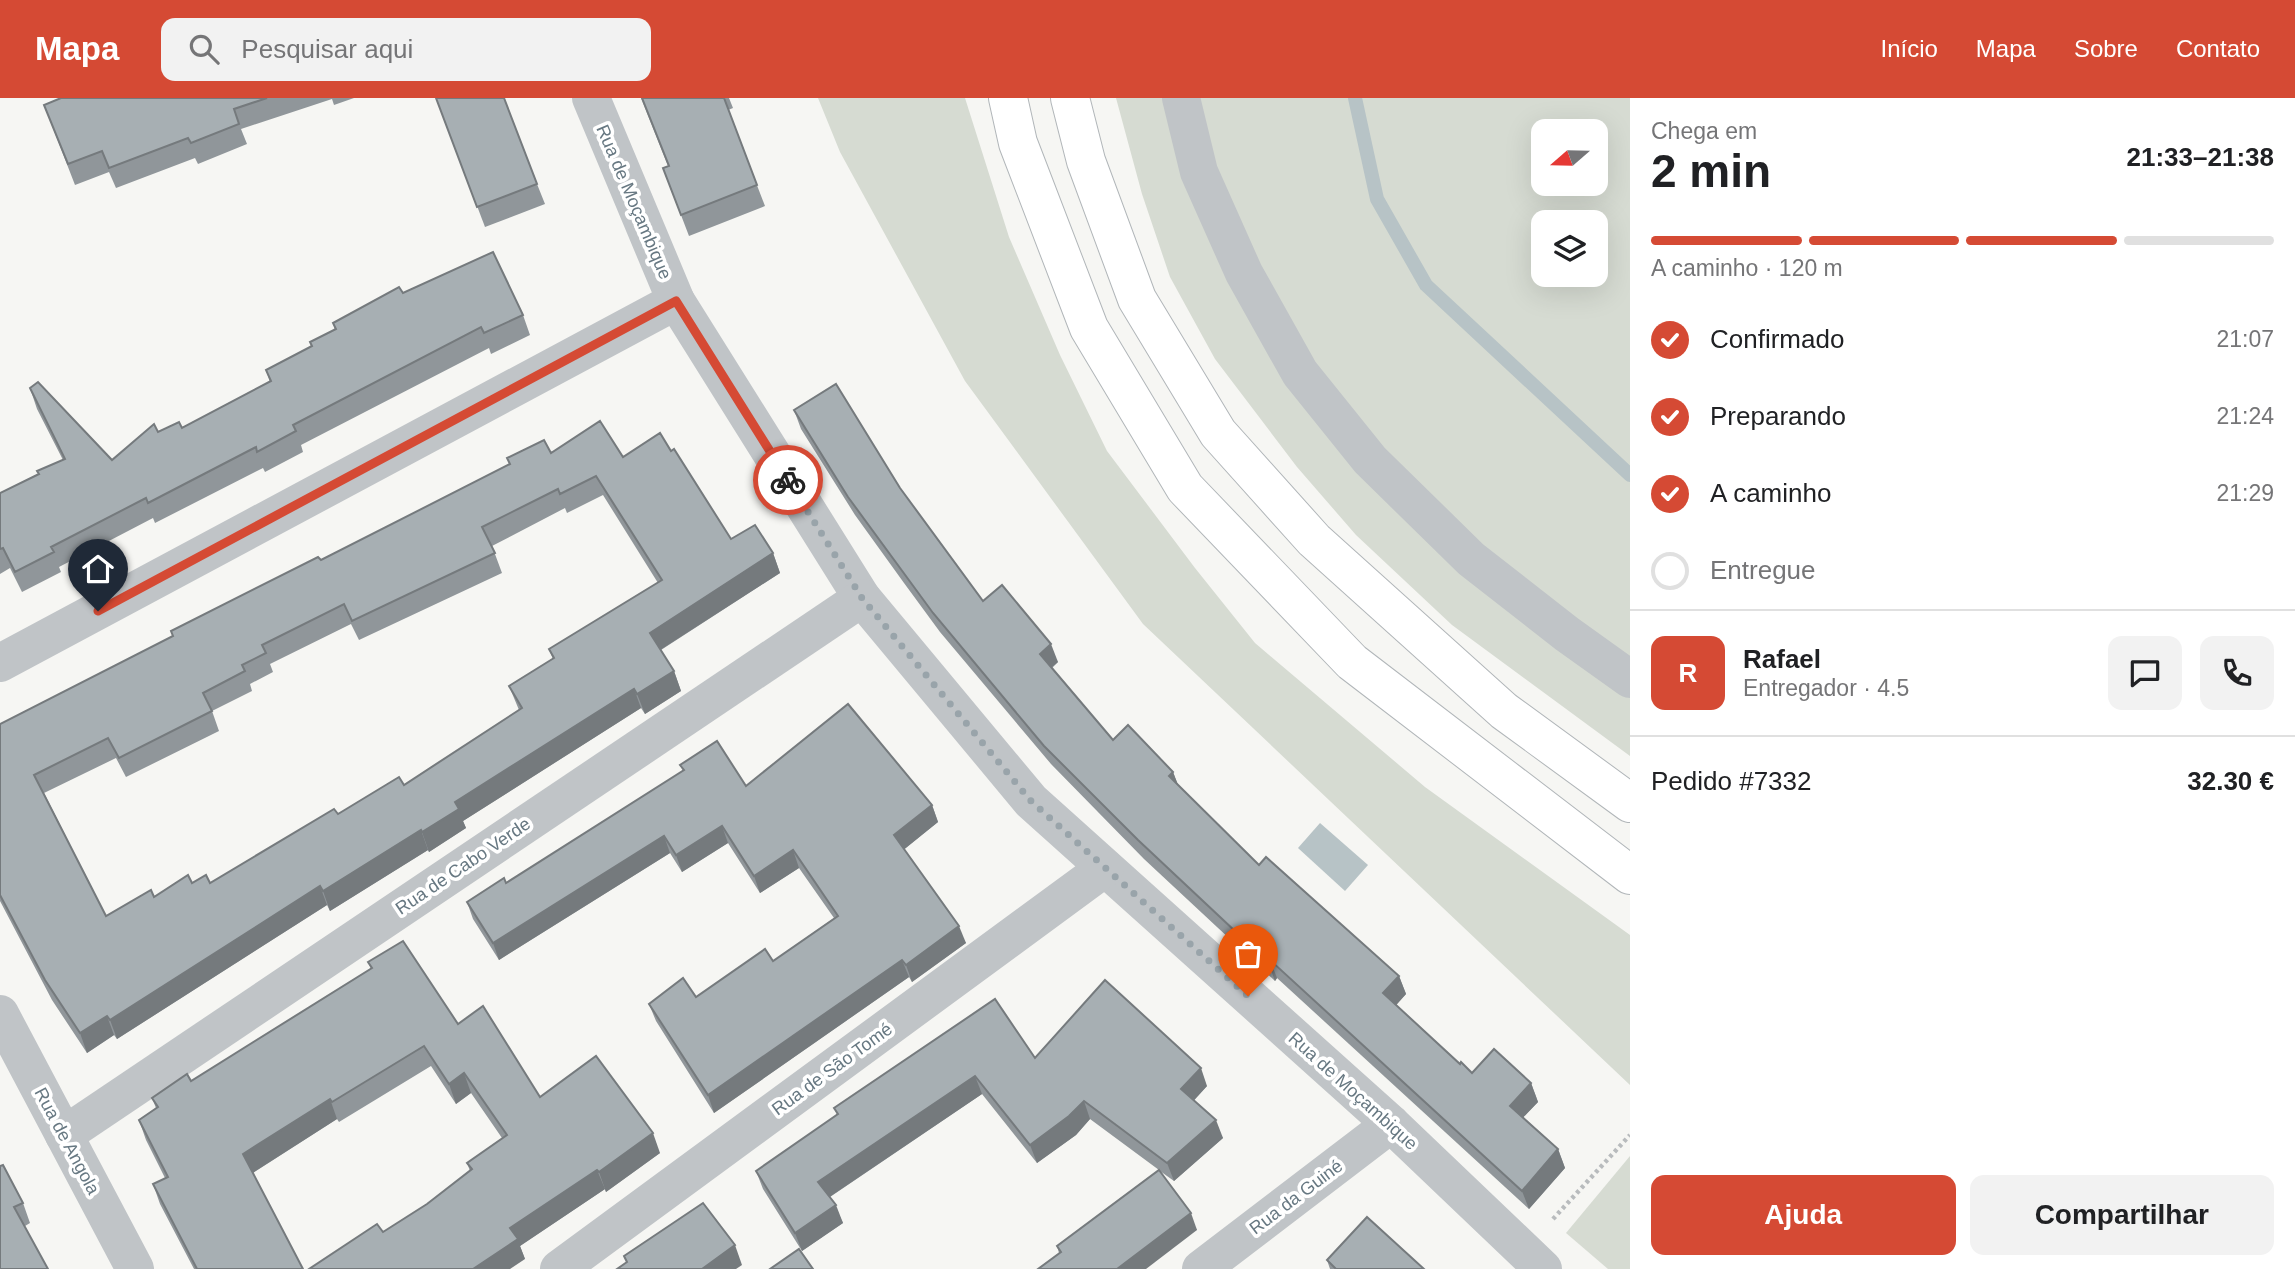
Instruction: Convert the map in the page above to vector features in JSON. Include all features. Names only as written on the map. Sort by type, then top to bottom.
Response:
[{"type":"main road","points":[[1008,98],[1018,143],[1089,328],[1185,488],[1352,662],[1630,875]]},
{"type":"main road","points":[[1070,98],[1086,161],[1137,299],[1218,433],[1314,540],[1484,694],[1630,803]]},
{"type":"street","name":"Rua de Moçambique","points":[[591,98],[676,301],[862,598],[1031,801],[1391,1124],[1534,1260]]},
{"type":"street","points":[[1181,98],[1199,172],[1244,274],[1300,373],[1370,460],[1471,559],[1630,680]]},
{"type":"street","points":[[0,663],[676,301]]},
{"type":"street","name":"Rua de Cabo Verde","points":[[64,1135],[862,598]]},
{"type":"street","name":"Rua de São Tomé","points":[[559,1269],[1105,868]]},
{"type":"street","name":"Rua de Angola","points":[[0,1014],[135,1269]]},
{"type":"street","name":"Rua da Guiné","points":[[1201,1269],[1391,1124]]},
{"type":"path","points":[[1534,1260],[1630,1135]]},
{"type":"shaded area","points":[[818,98],[965,98],[1009,237],[1060,355],[1107,451],[1195,568],[1255,643],[1425,787],[1630,935],[1630,1085],[1143,624],[965,381],[840,152]]},
{"type":"shaded area","points":[[1116,98],[1630,98],[1630,756],[1452,625],[1356,535],[1297,467],[1215,359],[1170,277],[1142,194]]},
{"type":"shaded area","points":[[1320,823],[1368,865],[1345,891],[1298,848]]},
{"type":"shaded area","points":[[1630,1156],[1630,1269],[1608,1269],[1566,1233]]},
{"type":"building","points":[[61,98],[267,98],[234,109],[239,124],[191,143],[188,138],[109,168],[102,151],[68,164],[44,105]]},
{"type":"building","points":[[436,98],[504,98],[537,184],[477,207]]},
{"type":"building","points":[[642,98],[724,98],[757,185],[681,215],[663,168],[669,166]]},
{"type":"building","points":[[493,252],[523,315],[484,333],[481,327],[293,425],[296,431],[257,452],[256,447],[148,503],[146,498],[51,547],[54,552],[15,572],[3,548],[0,549],[0,493],[39,474],[37,471],[65,459],[30,388],[38,382],[112,460],[154,424],[158,432],[179,422],[182,428],[271,381],[266,370],[312,346],[310,342],[336,329],[333,323],[399,287],[403,293]]},
{"type":"building","points":[[836,384],[900,488],[983,601],[1002,585],[1051,644],[1040,654],[1113,740],[1128,725],[1173,772],[1169,776],[1259,865],[1266,857],[1399,976],[1383,993],[1460,1064],[1461,1062],[1472,1073],[1494,1049],[1531,1083],[1510,1106],[1558,1149],[1522,1191],[1270,960],[1268,962],[1138,840],[1044,746],[933,613],[848,497],[794,410]]},
{"type":"building","points":[[600,421],[623,457],[660,433],[671,451],[674,449],[731,539],[755,525],[773,553],[650,633],[674,671],[637,694],[634,689],[455,802],[459,809],[422,832],[421,830],[323,891],[320,886],[110,1020],[107,1016],[80,1033],[45,980],[0,895],[0,724],[173,636],[171,631],[318,557],[321,560],[510,464],[507,458],[544,440],[551,453]],"holes":[[[596,476],[662,580],[549,649],[554,658],[509,686],[522,708],[404,785],[399,777],[338,814],[334,809],[210,883],[206,875],[192,883],[188,875],[154,897],[151,890],[106,916],[34,775],[108,738],[119,758],[212,711],[203,693],[245,671],[242,665],[266,653],[262,645],[344,604],[352,621],[495,553],[482,527],[558,489],[560,494]]]},
{"type":"building","points":[[848,704],[932,805],[894,835],[959,926],[906,965],[902,960],[708,1095],[649,1004],[683,978],[696,997],[765,949],[773,961],[838,916],[793,850],[754,876],[722,826],[676,855],[664,836],[493,943],[467,902],[504,878],[506,883],[684,770],[680,765],[717,741],[746,786]]},
{"type":"building","points":[[403,941],[458,1024],[483,1006],[540,1097],[596,1056],[653,1133],[599,1172],[597,1170],[510,1228],[518,1239],[473,1269],[309,1269],[377,1224],[383,1232],[427,1204],[472,1169],[467,1163],[507,1135],[464,1073],[449,1084],[424,1046],[332,1102],[330,1099],[243,1154],[303,1269],[197,1269],[153,1184],[168,1177],[139,1120],[158,1107],[152,1098],[187,1074],[191,1081],[372,968],[368,962]]},
{"type":"building","points":[[1105,980],[1201,1068],[1181,1089],[1216,1120],[1167,1163],[1084,1101],[1069,1116],[1030,1145],[975,1076],[818,1182],[836,1205],[795,1233],[756,1171],[838,1114],[834,1108],[995,999],[1035,1058]]},
{"type":"building","points":[[3,1165],[23,1203],[14,1207],[48,1269],[0,1269],[0,1166]]},
{"type":"building","points":[[1159,1170],[1191,1213],[1117,1269],[1038,1269],[1061,1252],[1057,1246]]},
{"type":"building","points":[[703,1203],[735,1245],[702,1269],[617,1269],[627,1262],[624,1256]]},
{"type":"building","points":[[1367,1217],[1424,1269],[1336,1269],[1327,1260]]},
{"type":"building","points":[[799,1249],[813,1269],[770,1269]]},
{"type":"waterway","points":[[1355,98],[1377,199],[1426,285],[1630,475]]},
{"type":"way so far","points":[[788,480],[862,598],[1031,801],[1248,996]]},
{"type":"route","points":[[98,611],[676,301],[788,480]]}]
